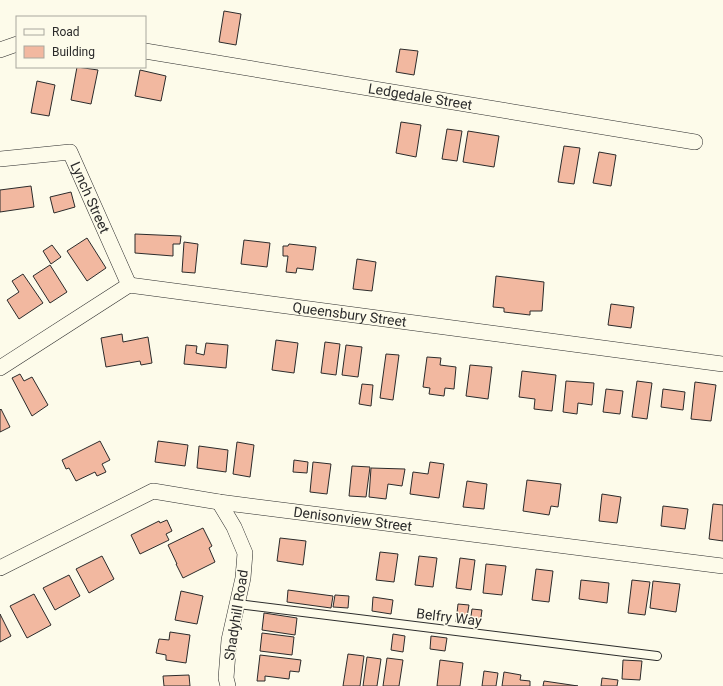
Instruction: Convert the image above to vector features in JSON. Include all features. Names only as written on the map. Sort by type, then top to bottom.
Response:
[{"type":"street","points":[[0,50],[16,44]]},
{"type":"street","name":"Ledgedale Street","points":[[146,51],[695,142]]},
{"type":"street","name":"Lynch Street","points":[[0,159],[70,152],[129,285]]},
{"type":"street","points":[[0,368],[129,285]]},
{"type":"street","name":"Queensbury Street","points":[[129,285],[723,364]]},
{"type":"street","name":"Denisonview Street","points":[[0,568],[153,491],[219,502],[723,566]]},
{"type":"street","name":"Shadyhill Road","points":[[219,502],[234,528],[245,553],[243,578],[229,640],[226,678],[228,686]]},
{"type":"lane","name":"Belfry Way","points":[[238,604],[657,656]]},
{"type":"building","points":[[224,11],[241,14],[236,45],[219,42]]},
{"type":"building","points":[[400,49],[418,51],[414,75],[396,72]]},
{"type":"building","points":[[77,68],[98,70],[91,104],[71,100]]},
{"type":"building","points":[[140,70],[166,76],[161,101],[135,96]]},
{"type":"building","points":[[37,81],[55,85],[49,116],[31,113]]},
{"type":"building","points":[[401,122],[421,125],[416,157],[396,153]]},
{"type":"building","points":[[447,129],[462,131],[457,161],[442,159]]},
{"type":"building","points":[[468,131],[499,136],[494,167],[463,162]]},
{"type":"building","points":[[564,146],[580,148],[574,184],[558,182]]},
{"type":"building","points":[[599,152],[616,155],[611,186],[593,183]]},
{"type":"building","points":[[31,186],[34,207],[0,212],[0,190]]},
{"type":"building","points":[[71,192],[75,207],[54,213],[50,197]]},
{"type":"building","points":[[135,234],[181,236],[180,244],[173,244],[173,256],[135,253]]},
{"type":"building","points":[[87,238],[106,268],[87,281],[67,251]]},
{"type":"building","points":[[244,240],[270,243],[267,267],[241,264]]},
{"type":"building","points":[[184,242],[198,244],[195,273],[182,272]]},
{"type":"building","points":[[289,244],[316,247],[313,270],[297,268],[296,273],[286,272],[288,256],[283,256],[283,246],[288,246]]},
{"type":"building","points":[[52,245],[61,257],[51,264],[43,251]]},
{"type":"building","points":[[357,259],[376,262],[372,291],[353,289]]},
{"type":"building","points":[[50,265],[67,292],[50,303],[33,276]]},
{"type":"building","points":[[23,274],[43,303],[19,319],[7,300],[19,292],[12,281]]},
{"type":"building","points":[[496,276],[544,282],[542,311],[530,311],[530,315],[504,312],[504,308],[493,307]]},
{"type":"building","points":[[611,304],[634,307],[631,328],[608,325]]},
{"type":"building","points":[[122,334],[123,342],[148,337],[152,363],[141,365],[140,361],[106,367],[101,338]]},
{"type":"building","points":[[276,340],[298,343],[294,373],[272,370]]},
{"type":"building","points":[[325,342],[340,344],[336,375],[321,373]]},
{"type":"building","points":[[206,343],[228,345],[226,368],[184,364],[186,345],[197,346],[196,353],[204,355]]},
{"type":"building","points":[[346,345],[362,347],[358,377],[342,375]]},
{"type":"building","points":[[386,354],[399,355],[393,400],[380,398]]},
{"type":"building","points":[[427,357],[441,358],[440,365],[456,367],[454,389],[445,388],[444,396],[429,394],[430,388],[423,387]]},
{"type":"building","points":[[470,365],[492,367],[488,399],[466,396]]},
{"type":"building","points":[[522,371],[556,375],[552,411],[534,409],[535,399],[519,397]]},
{"type":"building","points":[[20,374],[24,381],[32,377],[48,405],[32,416],[12,378]]},
{"type":"building","points":[[566,381],[594,383],[592,405],[578,403],[577,414],[563,412]]},
{"type":"building","points":[[637,381],[652,383],[647,419],[632,417]]},
{"type":"building","points":[[695,382],[716,385],[711,421],[691,419]]},
{"type":"building","points":[[362,384],[373,385],[371,406],[359,404]]},
{"type":"building","points":[[606,389],[623,391],[620,414],[603,412]]},
{"type":"building","points":[[663,389],[685,392],[683,410],[661,407]]},
{"type":"building","points":[[1,409],[10,427],[0,432],[0,410]]},
{"type":"building","points":[[100,441],[110,460],[102,464],[106,472],[97,476],[95,472],[76,481],[69,468],[66,469],[62,460]]},
{"type":"building","points":[[158,441],[188,445],[185,466],[155,462]]},
{"type":"building","points":[[237,442],[254,445],[250,477],[233,474]]},
{"type":"building","points":[[199,446],[228,450],[226,472],[197,468]]},
{"type":"building","points":[[294,460],[308,462],[307,473],[293,472]]},
{"type":"building","points":[[313,462],[331,464],[327,494],[310,492]]},
{"type":"building","points":[[430,462],[444,464],[439,498],[410,494],[413,472],[428,474]]},
{"type":"building","points":[[352,466],[370,467],[366,497],[349,496]]},
{"type":"building","points":[[371,468],[405,469],[402,486],[388,484],[386,499],[369,497]]},
{"type":"building","points":[[527,480],[561,484],[558,507],[551,506],[549,515],[523,511]]},
{"type":"building","points":[[467,481],[487,484],[484,509],[463,507]]},
{"type":"building","points":[[602,494],[621,497],[617,523],[599,521]]},
{"type":"building","points":[[713,504],[723,505],[723,541],[709,539]]},
{"type":"building","points":[[663,506],[688,509],[685,529],[661,526]]},
{"type":"building","points":[[167,520],[172,531],[166,534],[169,540],[140,554],[131,535],[159,521],[160,523]]},
{"type":"building","points":[[203,528],[212,546],[209,548],[215,562],[183,578],[168,545]]},
{"type":"building","points":[[280,538],[306,541],[303,565],[277,561]]},
{"type":"building","points":[[380,552],[398,554],[394,582],[376,580]]},
{"type":"building","points":[[102,556],[114,579],[89,593],[76,569]]},
{"type":"building","points":[[419,556],[437,558],[433,587],[415,585]]},
{"type":"building","points":[[460,558],[475,560],[471,590],[456,588]]},
{"type":"building","points":[[486,564],[506,566],[502,595],[483,593]]},
{"type":"building","points":[[536,569],[553,571],[549,602],[532,600]]},
{"type":"building","points":[[69,575],[80,596],[55,610],[43,588]]},
{"type":"building","points":[[581,580],[609,583],[607,603],[579,599]]},
{"type":"building","points":[[632,580],[650,582],[645,615],[628,613]]},
{"type":"building","points":[[653,581],[680,584],[676,612],[650,608]]},
{"type":"building","points":[[288,590],[333,596],[331,608],[287,602]]},
{"type":"building","points":[[181,591],[203,596],[197,624],[175,620]]},
{"type":"building","points":[[34,594],[51,625],[27,638],[10,606]]},
{"type":"building","points":[[335,595],[349,596],[348,608],[333,607]]},
{"type":"building","points":[[373,597],[393,600],[391,614],[372,611]]},
{"type":"building","points":[[458,604],[469,605],[466,623],[456,622]]},
{"type":"building","points":[[472,609],[482,610],[480,624],[470,623]]},
{"type":"building","points":[[264,613],[297,618],[295,635],[262,630]]},
{"type":"building","points":[[0,614],[11,636],[0,642]]},
{"type":"building","points":[[170,632],[190,635],[186,663],[166,660],[166,655],[156,653],[159,639],[169,640]]},
{"type":"building","points":[[262,633],[294,637],[292,655],[260,651]]},
{"type":"building","points":[[393,634],[405,636],[403,652],[391,650]]},
{"type":"building","points":[[431,636],[447,638],[445,651],[430,649]]},
{"type":"building","points":[[348,654],[364,656],[360,686],[343,686]]},
{"type":"building","points":[[260,655],[301,660],[299,672],[290,671],[289,679],[265,676],[265,681],[257,681]]},
{"type":"building","points":[[367,657],[381,659],[377,686],[363,686]]},
{"type":"building","points":[[387,658],[403,660],[399,686],[383,686]]},
{"type":"building","points":[[440,660],[463,663],[460,686],[437,686]]},
{"type":"building","points":[[623,660],[642,661],[640,680],[622,679]]},
{"type":"building","points":[[484,671],[498,673],[496,686],[482,686]]},
{"type":"building","points":[[504,672],[521,675],[520,680],[530,681],[530,686],[502,686]]},
{"type":"building","points":[[189,675],[190,686],[164,686],[163,676]]},
{"type":"building","points":[[602,678],[618,680],[617,686],[601,686]]},
{"type":"building","points":[[544,681],[578,686],[543,686]]}]
